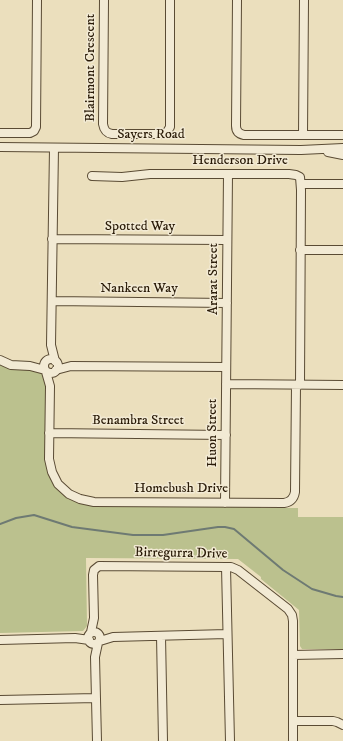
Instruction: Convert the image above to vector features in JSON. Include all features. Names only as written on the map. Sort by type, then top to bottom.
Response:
[{"type":"street","points":[[0,133],[30,133],[34,131],[36,127],[37,0]]},
{"type":"street","name":"Blairmont Crescent","points":[[104,0],[103,124],[104,130],[109,134],[164,134],[170,127],[170,0]]},
{"type":"street","points":[[237,0],[237,131],[242,135],[343,135]]},
{"type":"street","points":[[302,135],[304,0]]},
{"type":"street","name":"Sayers Road","points":[[0,147],[301,150],[343,148]]},
{"type":"street","name":"Homebush Drive","points":[[54,148],[52,344],[49,434],[50,463],[54,477],[65,491],[74,497],[94,502],[290,502],[295,492],[298,385]]},
{"type":"street","name":"Sayers Road","points":[[301,150],[329,152],[343,155]]},
{"type":"street","name":"Henderson Drive","points":[[92,176],[228,174],[294,175],[300,177],[298,385]]},
{"type":"street","name":"Ararat Street","points":[[226,384],[228,174]]},
{"type":"street","points":[[301,184],[343,184]]},
{"type":"street","name":"Spotted Way","points":[[52,239],[227,240]]},
{"type":"street","points":[[300,250],[343,250]]},
{"type":"street","name":"Nankeen Way","points":[[52,301],[227,303]]},
{"type":"street","points":[[0,360],[11,365],[30,366],[226,367]]},
{"type":"street","name":"Huon Street","points":[[225,503],[226,384],[343,385]]},
{"type":"street","name":"Benambra Street","points":[[49,434],[226,435]]},
{"type":"street","name":"Birregurra Drive","points":[[95,637],[93,575],[95,568],[102,566],[232,567],[241,572],[288,609],[292,615],[293,741]]},
{"type":"street","points":[[226,567],[230,741]]},
{"type":"street","points":[[0,640],[227,634]]},
{"type":"street","points":[[161,636],[163,741]]},
{"type":"street","points":[[95,637],[97,741]]},
{"type":"street","points":[[293,655],[343,654]]},
{"type":"street","points":[[0,700],[96,698]]},
{"type":"street","points":[[293,721],[333,721],[343,725]]},
{"type":"green space","points":[[0,363],[12,369],[42,372],[47,384],[46,459],[67,497],[261,508],[298,508],[298,517],[343,517],[343,649],[302,649],[300,646],[299,610],[238,559],[86,558],[87,626],[83,631],[0,633]]},
{"type":"waterway","points":[[0,524],[16,518],[34,515],[72,527],[133,535],[163,535],[225,527],[234,529],[283,570],[312,589],[343,597]]}]
